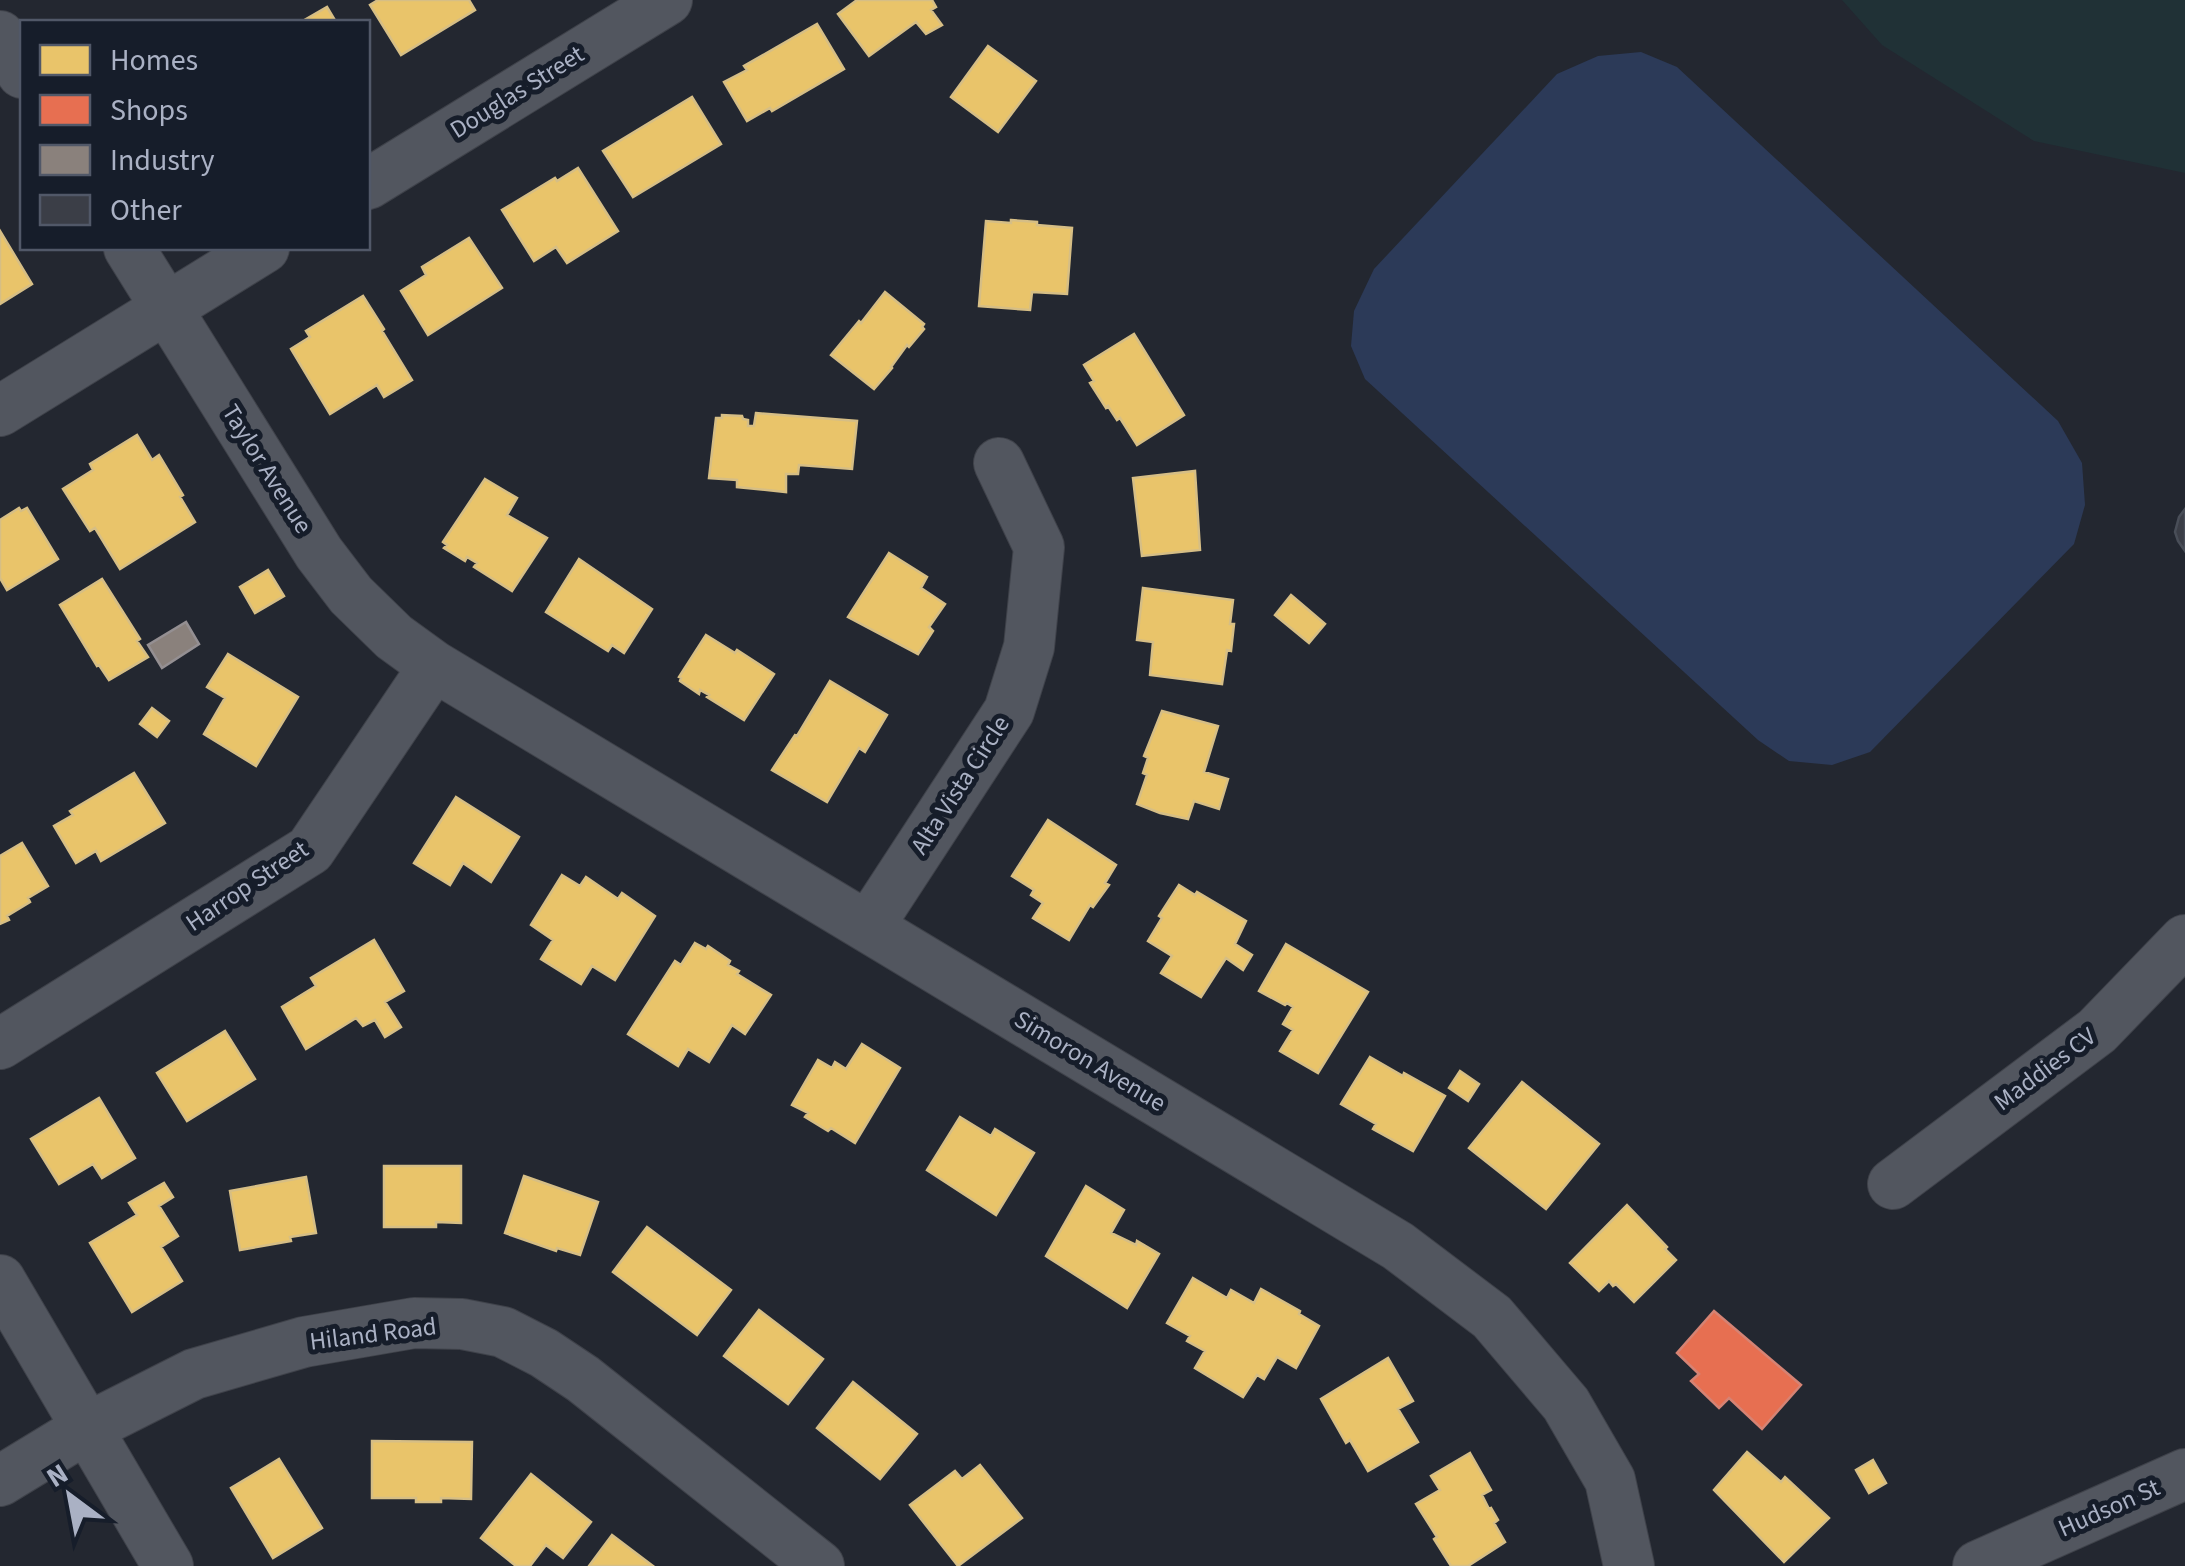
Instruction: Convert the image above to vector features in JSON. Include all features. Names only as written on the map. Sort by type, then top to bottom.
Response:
[{"type":"street","name":"Douglas Street","points":[[370,183],[666,0]]},
{"type":"street","points":[[0,36],[20,70]]},
{"type":"street","name":"Taylor Avenue","points":[[130,250],[330,567],[351,595],[394,638],[434,666]]},
{"type":"street","points":[[0,411],[261,250]]},
{"type":"street","name":"Alta Vista Circle","points":[[868,927],[1009,710],[1029,647],[1039,547],[999,463]]},
{"type":"street","name":"Simoron Avenue","points":[[434,666],[1398,1246],[1492,1317],[1566,1404],[1610,1480],[1629,1565]]},
{"type":"street","name":"Harrop Street","points":[[0,1044],[310,850],[434,666]]},
{"type":"street","name":"Maddies CV","points":[[1893,1184],[2097,1030],[2185,940]]},
{"type":"street","points":[[0,1280],[168,1566]]},
{"type":"street","name":"Hiland Road","points":[[0,1480],[88,1428],[194,1374],[304,1342],[414,1323],[462,1324],[503,1332],[544,1353],[819,1566]]},
{"type":"street","name":"Hudson St","points":[[1978,1566],[2185,1474]]},
{"type":"shaded area","points":[[1842,0],[2185,0],[2185,173],[2034,141],[1882,45]]},
{"type":"water","points":[[1641,52],[1677,67],[2058,421],[2082,463],[2085,505],[2074,544],[1870,752],[1832,765],[1789,761],[1758,740],[1365,379],[1351,346],[1354,311],[1374,269],[1557,74],[1598,56]]},
{"type":"building: Homes","points":[[378,0],[469,0],[475,10],[401,55],[370,5]]},
{"type":"building: Homes","points":[[857,0],[932,0],[936,7],[931,10],[942,25],[926,34],[916,22],[869,56],[838,14]]},
{"type":"building: Homes","points":[[327,7],[335,20],[304,20]]},
{"type":"building: Homes","points":[[817,24],[844,69],[747,121],[724,82]]},
{"type":"building: Homes","points":[[988,46],[1036,81],[998,132],[951,97]]},
{"type":"building: Homes","points":[[692,97],[721,144],[633,197],[603,151]]},
{"type":"building: Homes","points":[[578,168],[618,231],[567,263],[556,247],[534,261],[502,210]]},
{"type":"building: Homes","points":[[1011,220],[1072,228],[1067,294],[1032,292],[1030,310],[979,306],[986,221]]},
{"type":"building: Homes","points":[[0,231],[32,284],[0,304]]},
{"type":"building: Homes","points":[[469,238],[502,288],[428,335],[401,291],[426,275],[422,267]]},
{"type":"building: Homes","points":[[885,292],[924,324],[924,329],[874,389],[831,355]]},
{"type":"building: Homes","points":[[363,296],[412,380],[384,397],[377,385],[330,414],[291,349],[310,337],[306,331]]},
{"type":"building: Homes","points":[[1134,334],[1184,415],[1137,445],[1120,418],[1117,420],[1106,408],[1084,365]]},
{"type":"building: Homes","points":[[756,413],[857,421],[852,469],[799,465],[798,474],[786,474],[786,492],[737,487],[737,480],[709,478],[716,418],[742,416],[748,420],[748,426],[754,426]]},
{"type":"building: Homes","points":[[137,435],[152,460],[159,455],[195,522],[120,569],[95,528],[90,531],[63,489],[93,470],[90,464]]},
{"type":"building: Homes","points":[[1195,471],[1200,550],[1142,556],[1133,478]]},
{"type":"building: Homes","points":[[485,479],[517,498],[507,515],[547,538],[512,591],[474,567],[477,563],[467,557],[465,561],[444,548],[447,545],[443,542]]},
{"type":"building: Homes","points":[[19,508],[27,508],[58,559],[7,590],[0,578],[0,520]]},
{"type":"building: Homes","points":[[889,553],[927,577],[921,588],[945,604],[929,627],[933,631],[918,654],[848,617]]},
{"type":"building: Homes","points":[[579,559],[652,609],[624,653],[612,645],[608,651],[546,612]]},
{"type":"building: Homes","points":[[268,570],[284,596],[255,613],[240,587]]},
{"type":"building: Homes","points":[[102,579],[148,657],[109,680],[60,605]]},
{"type":"building: Homes","points":[[1143,588],[1233,600],[1231,651],[1227,650],[1222,684],[1150,675],[1153,642],[1137,640]]},
{"type":"building: Homes","points":[[1291,595],[1325,624],[1309,643],[1275,615]]},
{"type":"building: Homes","points":[[706,635],[774,674],[744,720],[709,695],[700,690],[699,694],[680,681]]},
{"type":"building: Homes","points":[[228,654],[298,697],[256,766],[204,734],[225,698],[207,687]]},
{"type":"building: Homes","points":[[830,681],[887,715],[865,752],[859,748],[827,802],[772,770]]},
{"type":"building: Homes","points":[[152,708],[169,721],[157,737],[140,724]]},
{"type":"building: Homes","points":[[1162,711],[1218,726],[1204,772],[1228,779],[1219,809],[1194,801],[1188,819],[1137,804],[1147,775],[1143,773],[1148,758],[1144,756]]},
{"type":"building: Homes","points":[[134,773],[165,823],[101,861],[96,851],[76,863],[54,826],[73,815],[70,811]]},
{"type":"building: Homes","points":[[456,797],[519,837],[491,882],[463,863],[450,885],[414,863]]},
{"type":"building: Homes","points":[[1048,820],[1116,865],[1105,883],[1109,885],[1093,907],[1090,905],[1069,940],[1033,918],[1043,903],[1031,895],[1034,890],[1012,876]]},
{"type":"building: Homes","points":[[22,843],[48,886],[28,898],[30,902],[0,924],[0,856]]},
{"type":"building: Homes","points":[[562,875],[580,886],[586,877],[618,899],[622,893],[655,916],[615,980],[592,966],[581,984],[541,959],[553,940],[531,925]]},
{"type":"building: Homes","points":[[1179,885],[1246,921],[1235,944],[1252,955],[1243,970],[1226,958],[1201,997],[1161,973],[1172,956],[1148,941]]},
{"type":"building: Homes","points":[[374,940],[404,991],[385,1002],[401,1027],[385,1037],[375,1020],[363,1026],[356,1018],[306,1049],[282,1007],[316,986],[311,978]]},
{"type":"building: Homes","points":[[695,943],[706,949],[708,946],[730,961],[728,965],[739,971],[737,974],[771,995],[745,1034],[732,1025],[709,1062],[688,1049],[678,1066],[628,1034],[675,961],[681,965]]},
{"type":"building: Homes","points":[[1286,944],[1368,992],[1318,1073],[1280,1051],[1293,1030],[1283,1024],[1293,1007],[1259,991]]},
{"type":"building: Homes","points":[[225,1031],[255,1079],[187,1121],[157,1073]]},
{"type":"building: Homes","points":[[862,1044],[900,1068],[855,1143],[831,1128],[828,1131],[792,1105],[818,1060],[832,1068],[835,1062],[846,1069]]},
{"type":"building: Homes","points":[[1370,1057],[1445,1096],[1413,1151],[1373,1129],[1376,1124],[1341,1104]]},
{"type":"building: Homes","points":[[1460,1071],[1479,1084],[1468,1101],[1449,1088]]},
{"type":"building: Homes","points":[[1522,1082],[1599,1144],[1546,1209],[1469,1148]]},
{"type":"building: Homes","points":[[99,1098],[135,1158],[102,1178],[93,1164],[59,1184],[31,1139]]},
{"type":"building: Homes","points":[[960,1117],[991,1136],[995,1129],[1034,1153],[996,1215],[927,1170]]},
{"type":"building: Homes","points":[[384,1166],[461,1166],[461,1223],[384,1227]]},
{"type":"building: Homes","points":[[524,1176],[598,1202],[580,1255],[505,1233]]},
{"type":"building: Homes","points":[[306,1177],[316,1233],[240,1250],[230,1191]]},
{"type":"building: Homes","points":[[164,1183],[173,1197],[159,1206],[178,1236],[161,1247],[182,1281],[132,1312],[90,1243],[137,1215],[129,1203]]},
{"type":"building: Homes","points":[[1086,1186],[1124,1210],[1111,1233],[1136,1245],[1137,1241],[1159,1254],[1127,1308],[1046,1256]]},
{"type":"building: Homes","points":[[1627,1205],[1676,1260],[1634,1302],[1609,1281],[1599,1291],[1570,1263]]},
{"type":"building: Homes","points":[[647,1227],[731,1290],[697,1335],[613,1272]]},
{"type":"building: Homes","points":[[1193,1278],[1227,1298],[1231,1290],[1254,1303],[1261,1289],[1319,1326],[1296,1368],[1277,1357],[1264,1379],[1257,1375],[1243,1397],[1195,1368],[1205,1351],[1187,1341],[1190,1336],[1167,1323]]},
{"type":"building: Homes","points":[[759,1310],[823,1359],[788,1404],[724,1356]]},
{"type":"building: Homes","points":[[1388,1358],[1413,1401],[1398,1409],[1418,1442],[1368,1471],[1350,1440],[1346,1443],[1321,1399]]},
{"type":"building: Homes","points":[[853,1382],[917,1434],[880,1479],[817,1428]]},
{"type":"building: Homes","points":[[372,1441],[472,1442],[471,1499],[416,1502],[416,1498],[372,1498]]},
{"type":"building: Homes","points":[[1747,1452],[1781,1482],[1785,1477],[1829,1518],[1784,1562],[1714,1490]]},
{"type":"building: Homes","points":[[1470,1453],[1491,1490],[1482,1495],[1498,1520],[1494,1523],[1505,1542],[1468,1566],[1451,1566],[1416,1504],[1440,1490],[1431,1476]]},
{"type":"building: Homes","points":[[279,1459],[322,1528],[273,1558],[231,1488]]},
{"type":"building: Homes","points":[[1873,1460],[1886,1483],[1869,1493],[1856,1470]]},
{"type":"building: Homes","points":[[980,1465],[1022,1518],[958,1566],[910,1505],[955,1471],[962,1479]]},
{"type":"building: Homes","points":[[531,1474],[591,1522],[563,1558],[546,1545],[530,1566],[516,1566],[481,1538]]},
{"type":"building: Homes","points":[[612,1535],[653,1566],[589,1566]]},
{"type":"building: Shops","points":[[1714,1311],[1801,1385],[1762,1429],[1729,1398],[1719,1408],[1691,1381],[1699,1374],[1677,1353]]},
{"type":"building: Industry","points":[[186,622],[199,644],[162,668],[148,645]]},
{"type":"building: Other","points":[[2185,509],[2185,551],[2175,532]]}]
